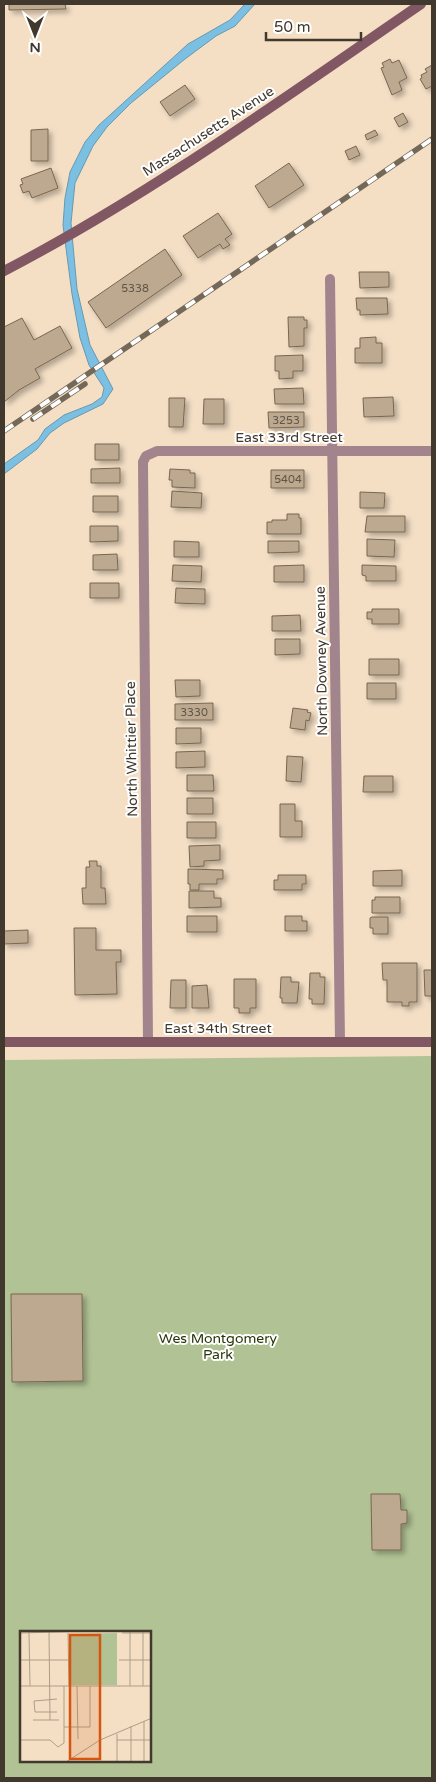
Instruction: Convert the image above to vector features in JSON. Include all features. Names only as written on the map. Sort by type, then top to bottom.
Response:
[{"type":"main road","name":"Massachusetts Avenue","points":[[4,271],[84,226],[220,141],[421,4]]},
{"type":"main road","name":"East 34th Street","points":[[4,1042],[432,1042]]},
{"type":"street","name":"North Downey Avenue","points":[[330,279],[340,1042]]},
{"type":"street","name":"East 33rd Street","points":[[146,456],[157,451],[432,451]]},
{"type":"street","name":"North Whittier Place","points":[[146,456],[143,468],[148,1042]]},
{"type":"green space","name":"Wes Montgomery Park","points":[[432,1056],[432,1778],[4,1778],[4,1060]]},
{"type":"water","points":[[245,4],[255,4],[235,26],[216,36],[131,103],[107,127],[93,146],[75,183],[71,223],[77,289],[90,345],[113,389],[103,404],[64,423],[50,433],[37,449],[4,474],[4,464],[38,440],[45,429],[64,415],[92,404],[102,397],[104,388],[89,365],[80,338],[63,225],[65,198],[70,172],[85,142],[99,125],[188,44],[230,20]]},
{"type":"building","points":[[9,4],[65,4],[66,9],[9,10]]},
{"type":"building","points":[[390,59],[392,63],[399,60],[407,78],[399,82],[402,90],[392,95],[381,68],[384,67],[382,63]]},
{"type":"building","points":[[432,65],[432,86],[426,89],[420,79],[422,78],[421,75],[427,72],[425,69]]},
{"type":"building","points":[[185,85],[195,99],[170,116],[160,102]]},
{"type":"building","points":[[403,113],[408,122],[399,127],[394,118]]},
{"type":"building","points":[[48,129],[48,161],[31,161],[31,130]]},
{"type":"building","points":[[375,130],[378,135],[367,140],[365,135]]},
{"type":"building","points":[[356,146],[360,155],[349,160],[345,151]]},
{"type":"building","points":[[289,163],[304,185],[269,208],[255,186]]},
{"type":"building","points":[[51,168],[58,188],[32,198],[29,191],[23,193],[20,185],[23,184],[21,179]]},
{"type":"building","points":[[218,213],[232,234],[225,239],[230,245],[223,249],[220,244],[198,258],[183,236]]},
{"type":"building","points":[[165,249],[182,275],[106,328],[88,302]]},
{"type":"building","points":[[359,272],[389,272],[389,287],[360,288]]},
{"type":"building","points":[[356,298],[387,298],[388,314],[360,315],[360,310],[357,310]]},
{"type":"building","points":[[288,317],[304,317],[304,320],[307,320],[307,328],[304,328],[304,346],[289,347]]},
{"type":"building","points":[[22,318],[34,340],[60,326],[72,348],[35,369],[40,378],[19,390],[4,402],[4,327]]},
{"type":"building","points":[[376,337],[376,343],[382,343],[382,363],[355,363],[355,348],[360,348],[360,338]]},
{"type":"building","points":[[303,355],[303,371],[293,371],[293,378],[279,379],[279,371],[275,371],[275,356]]},
{"type":"building","points":[[303,388],[304,404],[275,404],[274,389]]},
{"type":"building","points":[[393,397],[394,416],[364,417],[363,398]]},
{"type":"building","points":[[169,398],[185,398],[183,427],[169,427]]},
{"type":"building","points":[[204,399],[224,399],[224,424],[203,424]]},
{"type":"building","points":[[268,412],[304,412],[304,427],[269,428]]},
{"type":"building","points":[[95,444],[119,444],[119,460],[95,460]]},
{"type":"building","points":[[120,468],[120,483],[91,483],[91,469]]},
{"type":"building","points":[[170,469],[190,470],[190,473],[195,473],[195,488],[172,487],[172,480],[169,480]]},
{"type":"building","points":[[271,470],[304,470],[304,488],[271,488]]},
{"type":"building","points":[[172,491],[202,493],[201,508],[171,507]]},
{"type":"building","points":[[360,492],[385,493],[384,508],[360,508]]},
{"type":"building","points":[[93,496],[118,496],[118,512],[93,512]]},
{"type":"building","points":[[287,514],[299,514],[299,518],[301,518],[301,534],[267,534],[267,522],[287,520]]},
{"type":"building","points":[[367,516],[405,516],[405,532],[365,532]]},
{"type":"building","points":[[90,526],[118,526],[118,541],[90,542]]},
{"type":"building","points":[[367,539],[395,540],[394,557],[367,556]]},
{"type":"building","points":[[174,541],[199,542],[199,557],[174,557]]},
{"type":"building","points":[[268,541],[299,541],[299,552],[268,553]]},
{"type":"building","points":[[117,554],[118,570],[93,570],[93,555]]},
{"type":"building","points":[[173,565],[202,566],[201,582],[172,581]]},
{"type":"building","points":[[304,565],[304,582],[274,582],[274,566]]},
{"type":"building","points":[[362,565],[396,566],[396,581],[366,581],[366,576],[362,575]]},
{"type":"building","points":[[90,583],[119,583],[119,598],[90,598]]},
{"type":"building","points":[[176,588],[205,589],[205,604],[175,603]]},
{"type":"building","points":[[372,609],[399,609],[399,624],[372,624],[372,619],[367,619],[367,612],[372,612]]},
{"type":"building","points":[[300,615],[301,631],[272,631],[272,616]]},
{"type":"building","points":[[275,639],[300,639],[300,654],[275,655]]},
{"type":"building","points":[[369,659],[399,659],[399,675],[369,675]]},
{"type":"building","points":[[175,680],[200,680],[200,696],[176,697]]},
{"type":"building","points":[[367,683],[396,683],[396,699],[367,699]]},
{"type":"building","points":[[213,703],[213,720],[175,720],[175,704]]},
{"type":"building","points":[[293,708],[308,710],[307,712],[311,713],[309,721],[306,720],[305,730],[290,728]]},
{"type":"building","points":[[176,728],[201,728],[201,743],[176,744]]},
{"type":"building","points":[[205,751],[205,767],[176,768],[176,752]]},
{"type":"building","points":[[287,756],[303,757],[301,782],[286,781]]},
{"type":"building","points":[[187,775],[213,775],[214,791],[187,791]]},
{"type":"building","points":[[364,776],[393,776],[393,792],[363,792]]},
{"type":"building","points":[[187,798],[213,798],[213,814],[187,814]]},
{"type":"building","points":[[280,804],[295,804],[295,821],[302,821],[302,837],[280,837]]},
{"type":"building","points":[[187,822],[216,822],[216,838],[187,838]]},
{"type":"building","points":[[220,845],[220,860],[204,861],[204,866],[190,867],[189,846]]},
{"type":"building","points":[[89,861],[97,861],[97,866],[101,866],[101,888],[105,888],[106,904],[83,904],[82,888],[86,888],[86,867],[90,867]]},
{"type":"building","points":[[188,869],[223,870],[223,879],[217,879],[217,884],[199,884],[199,890],[190,890]]},
{"type":"building","points":[[402,870],[402,886],[373,886],[373,871]]},
{"type":"building","points":[[278,875],[306,875],[306,884],[302,884],[302,890],[274,890],[274,880],[278,880]]},
{"type":"building","points":[[189,891],[214,891],[214,898],[221,898],[221,907],[189,908]]},
{"type":"building","points":[[375,897],[400,897],[400,913],[372,913],[372,900],[375,900]]},
{"type":"building","points":[[187,916],[217,916],[217,932],[187,932]]},
{"type":"building","points":[[285,916],[302,916],[302,921],[307,921],[307,931],[285,931]]},
{"type":"building","points":[[388,917],[388,934],[373,934],[373,928],[370,928],[370,918]]},
{"type":"building","points":[[74,928],[96,928],[96,950],[121,950],[121,962],[116,962],[117,994],[75,995]]},
{"type":"building","points":[[28,930],[28,943],[4,944],[4,931]]},
{"type":"building","points":[[382,963],[417,963],[417,1002],[409,1002],[409,1006],[402,1006],[402,1002],[387,1002],[387,980],[383,980]]},
{"type":"building","points":[[424,970],[432,970],[432,996],[425,996]]},
{"type":"building","points":[[310,973],[320,973],[320,977],[325,977],[324,1004],[312,1004],[312,999],[309,999]]},
{"type":"building","points":[[281,977],[291,977],[291,982],[299,982],[297,1003],[282,1003],[282,998],[280,998]]},
{"type":"building","points":[[234,979],[256,979],[256,1008],[250,1008],[250,1013],[239,1013],[239,1008],[234,1008]]},
{"type":"building","points":[[171,980],[186,980],[186,1008],[170,1008]]},
{"type":"building","points":[[207,985],[209,1008],[192,1008],[192,986]]},
{"type":"building","points":[[11,1294],[82,1294],[83,1381],[12,1382]]},
{"type":"building","points":[[371,1494],[400,1494],[401,1510],[407,1510],[407,1523],[401,1524],[401,1550],[372,1550]]},
{"type":"railway","points":[[4,431],[432,139]]},
{"type":"railway","points":[[33,419],[85,384]]}]
